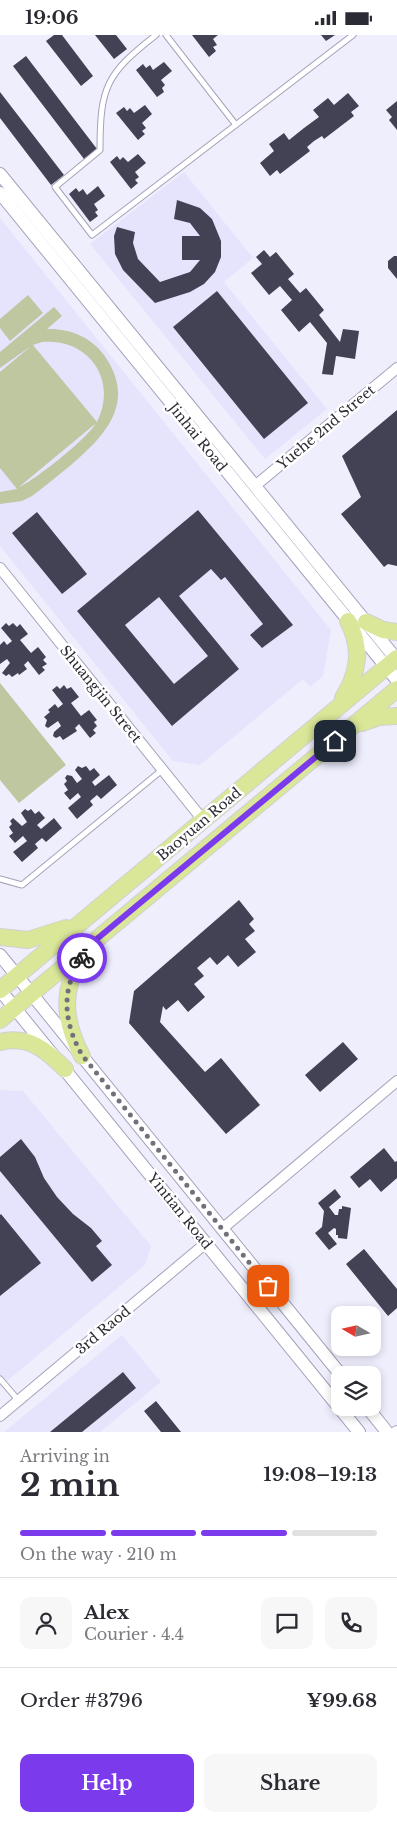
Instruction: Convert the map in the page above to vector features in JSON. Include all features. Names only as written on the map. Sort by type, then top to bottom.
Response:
[{"type":"main road","points":[[338,707],[352,683],[358,661],[355,634],[348,621]]},
{"type":"main road","points":[[366,622],[383,630],[397,632]]},
{"type":"main road","name":"Baoyuan Road","points":[[0,990],[394,661]]},
{"type":"main road","name":"Baoyuan Road","points":[[0,1020],[397,689]]},
{"type":"main road","points":[[349,730],[367,720],[397,716]]},
{"type":"main road","points":[[0,937],[13,940],[40,938],[82,921]]},
{"type":"main road","points":[[82,1055],[73,1039],[68,1024],[66,998],[76,967],[92,943]]},
{"type":"main road","points":[[0,1042],[20,1039],[34,1043],[47,1051],[65,1069]]},
{"type":"street","name":"Jinhai Road","points":[[0,174],[366,622],[394,661],[397,681]]},
{"type":"street","name":"Jinhai Road","points":[[0,193],[348,621],[394,661]]},
{"type":"street","name":"Yuehe 2nd Street","points":[[255,485],[397,368]]},
{"type":"street","name":"Shuangjin Street","points":[[0,568],[203,820]]},
{"type":"street","name":"Yintian Road","points":[[0,955],[334,1366]]},
{"type":"street","name":"Yintian Road","points":[[0,990],[359,1432]]},
{"type":"street","points":[[222,1229],[397,1081]]},
{"type":"street","name":"3rd Raod","points":[[0,1417],[206,1243]]},
{"type":"street","points":[[374,1416],[387,1432]]},
{"type":"lane","points":[[156,35],[127,58],[112,78],[102,107],[100,150],[55,187],[92,235],[353,35]]},
{"type":"lane","points":[[166,35],[236,125]]},
{"type":"lane","points":[[0,879],[22,885],[162,769]]},
{"type":"lane","points":[[0,1379],[19,1401]]},
{"type":"shaded area","points":[[184,172],[253,258],[224,282],[327,409],[265,459],[90,244]]},
{"type":"shaded area","points":[[0,218],[331,630],[323,676],[310,687],[303,679],[200,765],[173,761],[0,546]]},
{"type":"shaded area","points":[[0,1090],[23,1091],[151,1246],[145,1265],[0,1387]]},
{"type":"shaded area","points":[[122,1335],[161,1382],[100,1432],[4,1432]]},
{"type":"green space","points":[[28,295],[43,313],[10,341],[0,328],[0,319]]},
{"type":"green space","points":[[54,307],[62,316],[47,329],[71,332],[93,343],[104,355],[113,372],[118,388],[117,403],[113,416],[106,429],[84,454],[32,496],[22,501],[0,504],[0,492],[17,489],[0,468],[0,372],[31,346],[0,368],[0,352]],"holes":[[[42,342],[59,343],[73,347],[86,354],[95,365],[101,377],[104,391],[103,406],[97,422],[33,345]],[[95,424],[83,438],[60,458],[36,477],[19,487]]]},
{"type":"green space","points":[[0,683],[66,765],[19,803],[0,780]]},
{"type":"building","points":[[54,35],[62,35],[93,76],[81,86],[46,41]]},
{"type":"building","points":[[95,35],[116,35],[127,49],[114,59]]},
{"type":"building","points":[[192,35],[218,35],[213,39],[217,45],[213,47],[216,51],[209,57]]},
{"type":"building","points":[[321,35],[335,35],[326,41]]},
{"type":"building","points":[[26,56],[97,149],[84,159],[13,66]]},
{"type":"building","points":[[164,62],[172,71],[161,80],[165,85],[162,88],[164,92],[157,97],[136,70],[143,64],[146,68],[150,65],[153,70]]},
{"type":"building","points":[[0,92],[64,175],[51,185],[0,118]]},
{"type":"building","points":[[348,93],[359,106],[351,112],[354,116],[324,139],[322,136],[314,141],[307,147],[310,151],[280,174],[277,170],[270,176],[260,163],[274,151],[269,144],[284,133],[289,140],[319,117],[313,110],[328,98],[334,105]]},
{"type":"building","points":[[397,101],[397,130],[389,120],[392,117],[386,110]]},
{"type":"building","points":[[145,105],[152,114],[142,123],[146,128],[142,131],[145,134],[138,140],[116,113],[124,107],[127,111],[130,108],[134,113]]},
{"type":"building","points":[[138,154],[146,163],[135,172],[139,177],[135,180],[138,183],[131,189],[110,162],[117,156],[120,160],[123,157],[128,162]]},
{"type":"building","points":[[98,186],[105,196],[94,204],[98,210],[95,212],[98,216],[90,222],[69,194],[76,188],[79,192],[83,189],[87,195]]},
{"type":"building","points":[[177,200],[200,208],[212,219],[221,241],[221,257],[215,272],[204,284],[190,292],[155,303],[123,270],[115,254],[114,236],[117,227],[135,232],[133,243],[138,259],[160,282],[190,272],[200,260],[182,260],[182,236],[200,236],[190,223],[174,219]]},
{"type":"building","points":[[264,250],[270,257],[276,252],[294,274],[288,279],[300,293],[306,288],[324,310],[319,315],[340,342],[343,329],[359,331],[355,359],[336,356],[333,375],[322,374],[327,343],[310,322],[299,332],[281,310],[292,300],[280,286],[269,295],[251,273],[262,264],[256,257]]},
{"type":"building","points":[[397,256],[397,279],[388,268],[388,261]]},
{"type":"building","points":[[217,291],[308,403],[264,439],[173,327]]},
{"type":"building","points":[[397,410],[397,566],[388,564],[384,567],[341,514],[361,497],[342,456]]},
{"type":"building","points":[[198,510],[293,625],[262,648],[250,635],[263,624],[225,577],[221,580],[211,569],[179,596],[239,669],[172,726],[77,611]],"holes":[[[159,597],[208,656],[174,684],[125,625]]]},
{"type":"building","points":[[37,512],[87,574],[62,594],[12,533]]},
{"type":"building","points":[[6,623],[9,626],[13,623],[17,627],[20,624],[28,634],[20,640],[31,653],[38,647],[46,657],[43,660],[47,664],[42,667],[45,670],[39,675],[28,661],[24,665],[27,669],[19,675],[18,673],[12,677],[9,674],[6,676],[2,673],[10,663],[7,659],[0,664],[0,645],[4,641],[7,645],[12,641],[1,628]]},
{"type":"building","points":[[64,685],[67,689],[71,687],[79,697],[71,703],[81,716],[89,710],[97,720],[94,722],[97,726],[93,730],[96,733],[90,738],[79,724],[75,728],[77,731],[63,740],[60,736],[56,738],[53,736],[54,732],[61,726],[58,721],[48,728],[45,726],[47,720],[44,717],[50,712],[48,710],[55,704],[58,708],[63,704],[52,690],[57,686],[60,689]]},
{"type":"building","points":[[78,766],[82,768],[86,766],[90,771],[94,768],[100,775],[92,782],[95,786],[109,775],[117,785],[101,799],[97,795],[90,801],[93,805],[77,819],[68,808],[81,797],[78,793],[70,800],[64,793],[68,790],[64,784],[67,781],[65,778],[67,775],[72,776],[77,783],[82,779],[75,770]]},
{"type":"building","points":[[25,809],[28,811],[31,809],[35,814],[39,811],[45,818],[37,825],[41,829],[54,818],[62,828],[46,842],[42,838],[35,844],[38,848],[22,862],[13,852],[27,841],[23,836],[15,843],[9,836],[13,833],[9,827],[12,824],[10,821],[13,818],[22,826],[27,822],[21,813]]},
{"type":"building","points":[[239,900],[254,919],[249,924],[255,931],[245,939],[256,952],[238,967],[228,955],[217,965],[210,957],[197,968],[204,976],[194,984],[205,997],[188,1012],[178,1000],[166,1010],[163,1006],[160,1022],[205,1072],[221,1058],[260,1105],[226,1134],[129,1023],[134,991]]},
{"type":"building","points":[[343,1042],[358,1059],[320,1092],[305,1075]]},
{"type":"building","points":[[21,1139],[35,1157],[44,1178],[57,1197],[73,1214],[91,1228],[102,1241],[96,1246],[112,1265],[92,1282],[0,1171],[0,1157]]},
{"type":"building","points":[[384,1148],[395,1162],[397,1161],[397,1178],[381,1192],[370,1179],[359,1188],[350,1177]]},
{"type":"building","points":[[335,1189],[341,1197],[329,1207],[335,1215],[338,1215],[339,1209],[342,1209],[342,1206],[351,1208],[347,1239],[338,1238],[334,1228],[328,1233],[337,1244],[329,1250],[315,1233],[322,1227],[324,1211],[318,1203]]},
{"type":"building","points":[[0,1215],[41,1263],[0,1296]]},
{"type":"building","points":[[364,1249],[397,1289],[397,1308],[388,1316],[346,1264]]},
{"type":"building","points":[[123,1372],[136,1388],[82,1432],[50,1432]]},
{"type":"building","points":[[156,1401],[181,1432],[161,1432],[144,1411]]},
{"type":"way so far","points":[[82,958],[69,983],[66,1011],[73,1039],[82,1055],[268,1286]]},
{"type":"route","points":[[82,958],[92,943],[335,741]]}]
